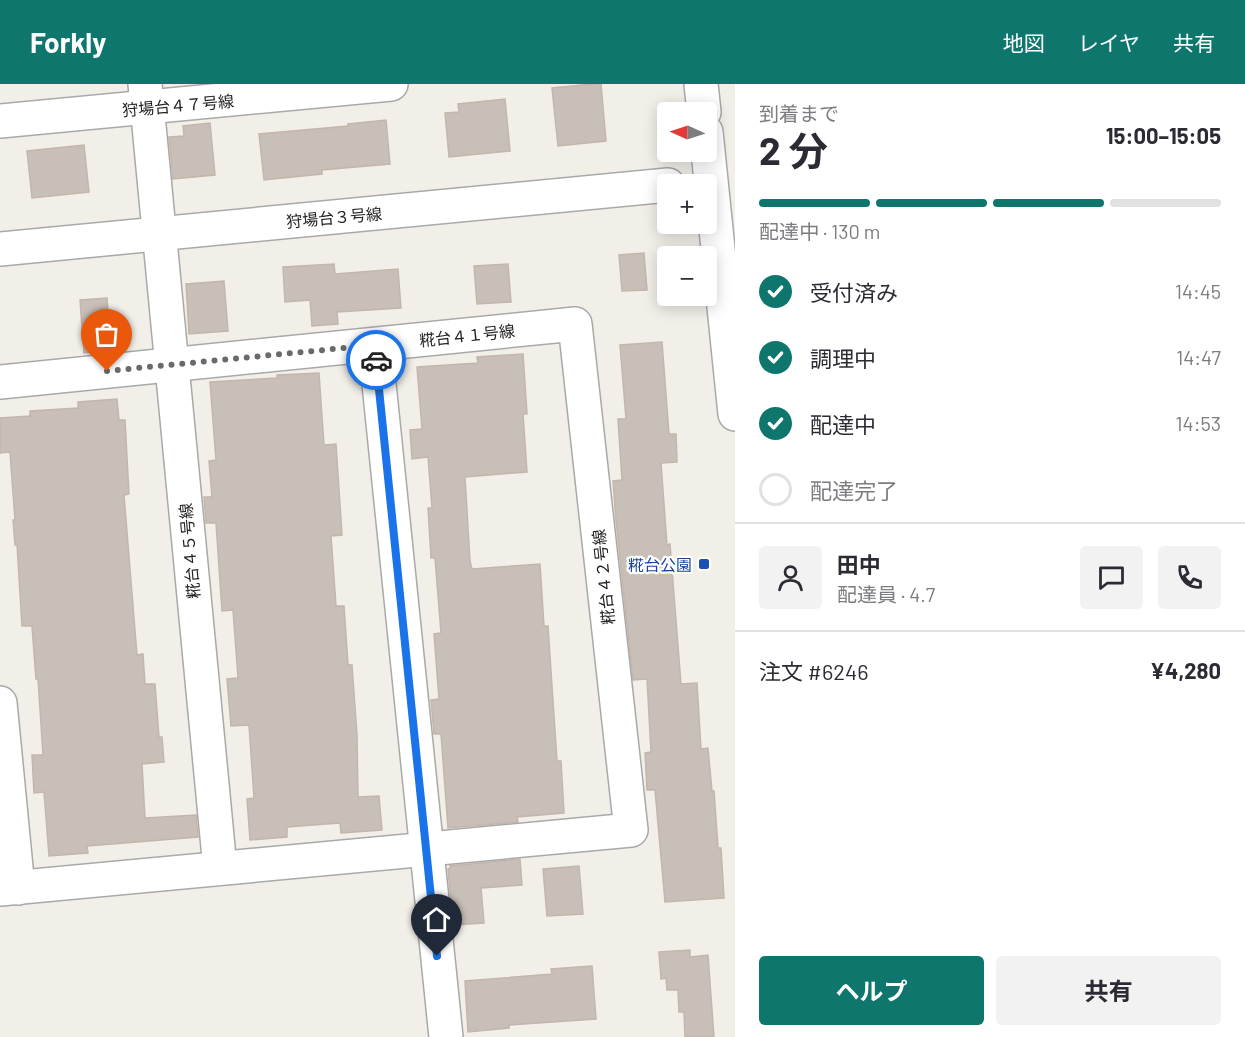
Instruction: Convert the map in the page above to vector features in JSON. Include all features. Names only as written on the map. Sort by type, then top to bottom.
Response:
[{"type":"street","name":"狩場台４７号線","points":[[0,122],[146,96],[391,84]]},
{"type":"street","points":[[701,84],[703,102]]},
{"type":"street","name":"糀台４５号線","points":[[146,96],[220,868]]},
{"type":"street","name":"狩場台３号線","points":[[0,249],[657,186]]},
{"type":"street","points":[[717,232],[735,414]]},
{"type":"street","name":"糀台４１号線","points":[[0,382],[576,324]]},
{"type":"street","name":"糀台４２号線","points":[[426,849],[631,830],[576,324]]},
{"type":"street","points":[[375,345],[446,1037]]},
{"type":"street","points":[[0,703],[9,888],[426,849]]},
{"type":"building","points":[[601,84],[606,141],[558,146],[552,88]]},
{"type":"building","points":[[505,99],[510,151],[449,157],[445,113],[459,112],[458,104]]},
{"type":"building","points":[[386,120],[390,164],[322,170],[322,174],[264,180],[259,134],[348,126],[348,124]]},
{"type":"building","points":[[210,123],[215,175],[173,179],[169,137],[184,136],[183,126]]},
{"type":"building","points":[[84,145],[89,192],[32,198],[27,151]]},
{"type":"building","points":[[644,253],[647,290],[622,291],[619,255]]},
{"type":"building","points":[[334,264],[335,274],[398,269],[401,308],[337,312],[338,324],[312,326],[310,300],[285,302],[283,267]]},
{"type":"building","points":[[508,264],[511,302],[477,304],[474,266]]},
{"type":"building","points":[[224,281],[228,331],[189,334],[186,284]]},
{"type":"building","points":[[107,298],[111,351],[84,353],[80,300]]},
{"type":"building","points":[[662,342],[669,434],[676,434],[677,462],[661,463],[681,684],[697,683],[701,749],[708,748],[718,848],[721,848],[724,898],[665,902],[655,790],[647,790],[645,753],[651,752],[647,679],[633,680],[613,481],[622,480],[618,419],[626,419],[620,345]]},
{"type":"building","points":[[523,354],[527,414],[523,414],[527,472],[465,477],[470,561],[472,569],[540,564],[544,626],[548,626],[557,761],[561,761],[564,813],[517,817],[518,822],[448,828],[441,734],[434,734],[431,700],[439,699],[434,634],[441,633],[435,558],[431,558],[428,508],[432,508],[428,457],[412,459],[410,430],[422,429],[417,367],[478,363],[477,357]]},
{"type":"building","points":[[319,373],[324,445],[336,444],[342,535],[331,536],[336,606],[344,606],[348,665],[352,665],[357,735],[358,797],[379,796],[382,830],[341,833],[340,823],[287,827],[287,837],[250,840],[247,799],[254,798],[249,725],[231,726],[227,679],[238,678],[233,610],[222,611],[216,523],[206,523],[204,497],[212,497],[209,461],[216,460],[210,382]]},
{"type":"building","points":[[117,399],[119,420],[125,420],[129,494],[124,495],[137,655],[143,654],[145,684],[155,684],[159,737],[162,737],[164,762],[142,764],[145,818],[196,815],[198,837],[87,846],[88,853],[49,856],[44,792],[34,793],[32,755],[43,755],[38,679],[36,679],[32,626],[22,626],[10,452],[0,453],[0,418],[30,416],[30,411],[78,408],[78,402]]},
{"type":"building","points":[[520,859],[522,885],[481,888],[484,923],[453,925],[448,869],[450,866]]},
{"type":"building","points":[[579,866],[583,914],[547,916],[543,869]]},
{"type":"building","points":[[690,950],[690,957],[708,955],[714,1037],[685,1037],[684,1012],[679,1012],[678,990],[667,990],[666,978],[661,979],[659,952]]},
{"type":"building","points":[[592,966],[596,1019],[509,1025],[509,1028],[468,1032],[465,981],[552,974],[551,969]]},
{"type":"way so far","points":[[107,371],[375,345],[376,360]]},
{"type":"place","name":"糀台公園","points":[[704,564]]},
{"type":"route","points":[[376,360],[437,956]]}]
